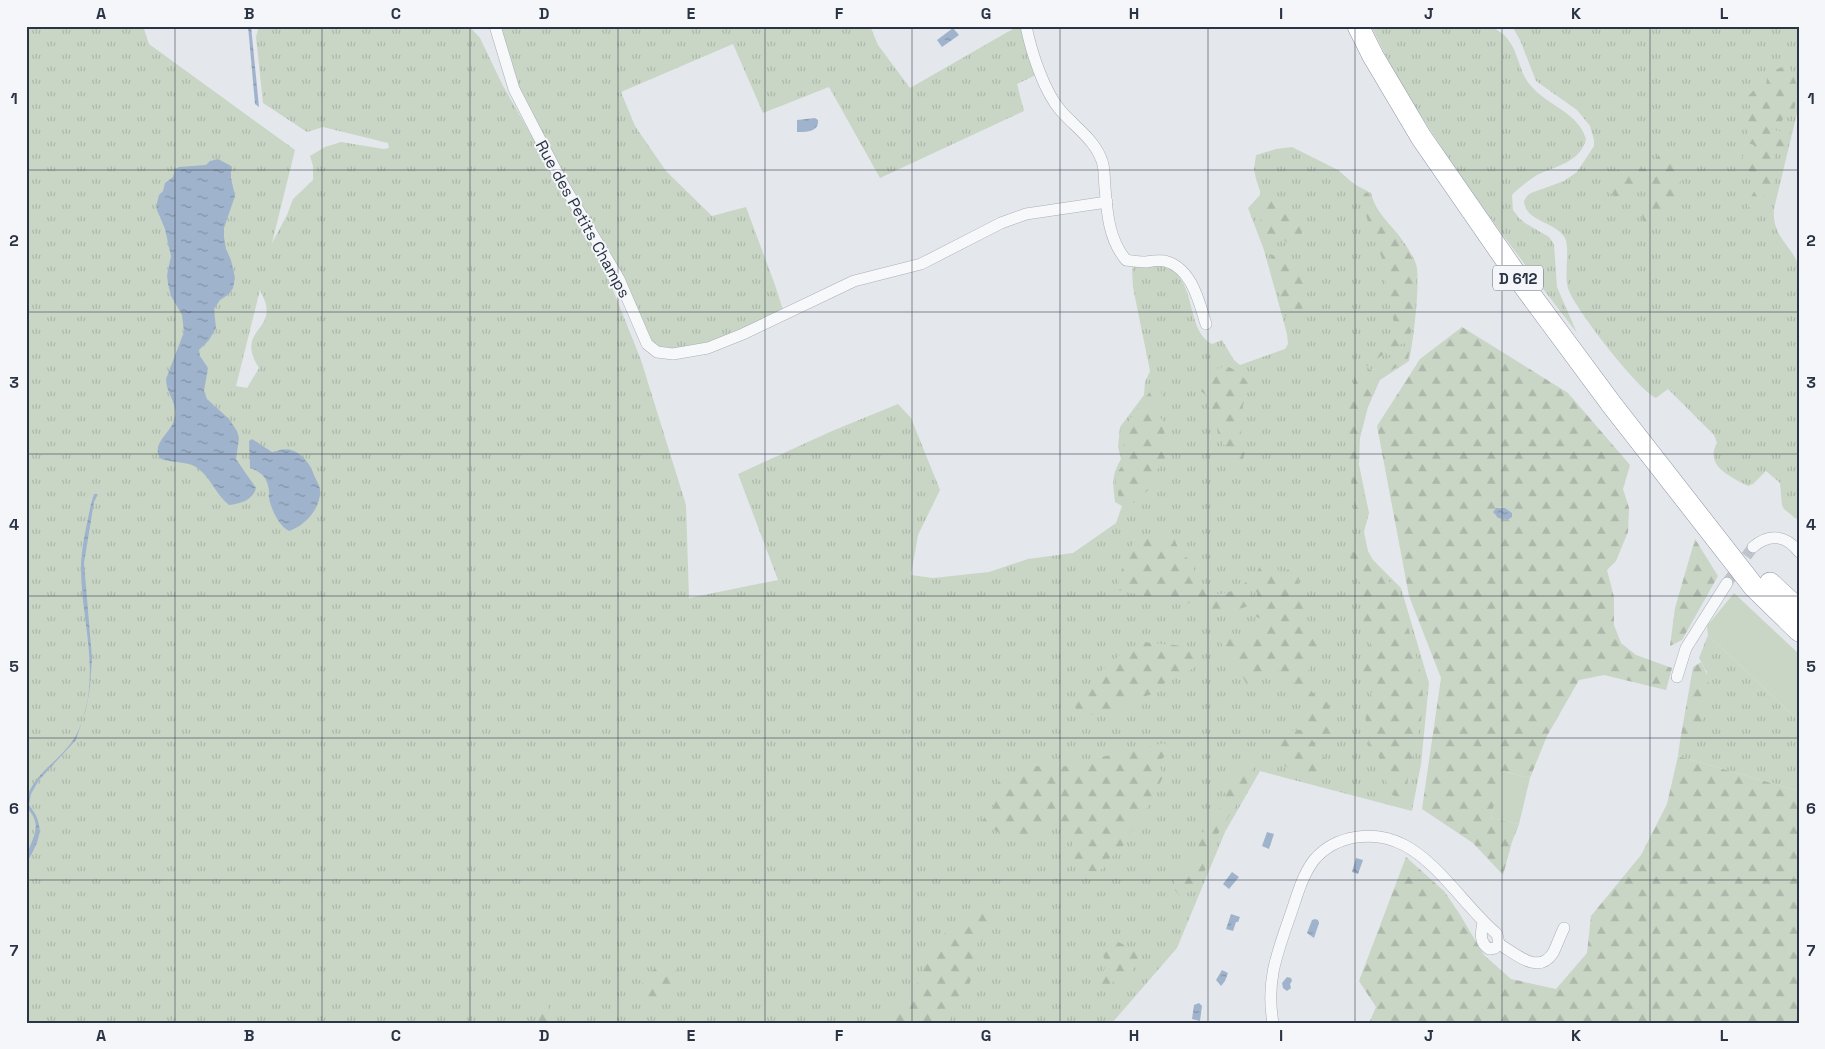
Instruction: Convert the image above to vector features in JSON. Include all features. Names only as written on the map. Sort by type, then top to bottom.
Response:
[{"type":"highway","name":"D 612","points":[[1358,26],[1373,56],[1421,137],[1524,286],[1612,405],[1754,587],[1799,631]]},
{"type":"highway","name":"D 612","points":[[1699,516],[1799,610]]},
{"type":"street","name":"Rue des Petits Champs","points":[[495,26],[514,89],[563,184],[619,279],[647,344],[656,352],[673,354],[708,348],[854,281],[921,264],[1001,223],[1026,214],[1106,202]]},
{"type":"street","points":[[1026,26],[1042,78],[1060,110],[1092,142],[1104,164],[1106,202],[1111,231],[1120,253],[1126,260],[1143,262],[1164,260],[1178,266],[1188,278],[1198,299],[1206,324]]},
{"type":"street","points":[[1754,547],[1760,541],[1776,537],[1786,539],[1799,552]]},
{"type":"street","points":[[1677,676],[1686,648],[1728,583]]},
{"type":"street","points":[[1273,1023],[1270,991],[1275,960],[1304,878],[1313,861],[1337,842],[1365,836],[1385,838],[1404,845],[1421,856],[1483,922],[1481,932],[1484,946],[1489,949],[1495,948],[1499,944],[1532,964],[1540,963],[1552,953],[1564,928]]},
{"type":"green space","points":[[26,26],[143,26],[149,44],[295,150],[272,243],[293,199],[313,180],[313,166],[310,156],[325,147],[341,142],[384,149],[389,148],[388,143],[323,127],[307,132],[263,103],[256,37],[259,26],[469,26],[480,38],[503,86],[595,245],[641,360],[686,505],[689,598],[778,580],[738,474],[832,431],[898,404],[911,418],[940,490],[918,535],[911,575],[933,578],[989,572],[1028,559],[1073,553],[1116,523],[1122,506],[1115,502],[1113,484],[1114,475],[1121,459],[1118,447],[1120,427],[1144,395],[1145,382],[1150,371],[1133,287],[1132,268],[1139,265],[1151,265],[1167,268],[1178,275],[1185,286],[1197,325],[1203,336],[1212,344],[1222,340],[1234,360],[1240,365],[1285,349],[1288,344],[1287,334],[1264,250],[1248,208],[1260,195],[1254,169],[1256,155],[1276,149],[1292,147],[1338,170],[1354,184],[1371,193],[1377,208],[1411,254],[1416,264],[1418,283],[1409,361],[1380,380],[1368,407],[1360,438],[1359,465],[1369,513],[1364,532],[1368,551],[1373,560],[1401,588],[1429,683],[1421,764],[1412,811],[1260,771],[1225,832],[1177,948],[1112,1023],[26,1023]],"holes":[[[260,290],[266,303],[266,314],[251,347],[259,368],[247,388],[236,386]]]},
{"type":"green space","points":[[498,26],[870,26],[878,45],[910,88],[1018,26],[1028,26],[1038,74],[1017,84],[1024,111],[880,178],[829,87],[763,113],[733,44],[621,92],[635,126],[666,171],[712,216],[746,207],[783,310],[707,343],[675,349],[659,349],[651,340],[518,92]]},
{"type":"green space","points":[[1371,26],[1473,26],[1476,28],[1491,26],[1503,34],[1509,41],[1531,86],[1570,116],[1582,130],[1586,139],[1583,147],[1573,159],[1537,175],[1512,195],[1513,210],[1519,218],[1549,237],[1554,244],[1557,287],[1577,333],[1509,244],[1445,153],[1400,82]]},
{"type":"green space","points":[[1512,26],[1799,26],[1799,105],[1774,209],[1774,219],[1779,233],[1799,266],[1799,521],[1784,509],[1780,483],[1766,471],[1753,484],[1748,486],[1721,470],[1714,458],[1717,443],[1714,435],[1668,389],[1656,398],[1636,381],[1581,312],[1568,288],[1565,238],[1555,228],[1535,218],[1526,208],[1524,201],[1531,193],[1564,181],[1577,172],[1594,146],[1594,140],[1590,126],[1577,110],[1536,81],[1520,40]]},
{"type":"green space","points":[[1784,66],[1789,66],[1798,88],[1794,111],[1786,113],[1779,127],[1775,129],[1780,131],[1790,124],[1789,141],[1786,150],[1778,150],[1776,152],[1774,159],[1776,175],[1772,190],[1772,187],[1764,196],[1758,209],[1753,209],[1748,206],[1748,202],[1755,190],[1752,176],[1739,162],[1748,149],[1754,147],[1754,145],[1747,143],[1748,134],[1745,126],[1747,117],[1744,112],[1752,108],[1747,97],[1754,90],[1766,85],[1768,73]]},
{"type":"green space","points":[[1667,147],[1672,151],[1671,158],[1680,168],[1682,175],[1679,192],[1675,204],[1668,214],[1650,228],[1643,224],[1642,213],[1644,205],[1649,202],[1648,183],[1635,192],[1627,184],[1623,194],[1616,197],[1607,191],[1606,181],[1625,166],[1650,170],[1660,152]]},
{"type":"green space","points":[[1348,187],[1354,187],[1369,194],[1379,214],[1409,253],[1416,272],[1415,304],[1408,343],[1395,347],[1363,368],[1357,365],[1360,360],[1390,339],[1395,327],[1389,302],[1390,292],[1386,285],[1385,268],[1377,243],[1361,203],[1357,197],[1349,192]]},
{"type":"green space","points":[[1308,193],[1289,204],[1285,212],[1303,226],[1299,249],[1280,238],[1270,241],[1260,233],[1261,212],[1256,204]]},
{"type":"green space","points":[[1270,254],[1299,265],[1300,277],[1307,293],[1302,310],[1306,322],[1297,323],[1284,315]]},
{"type":"green space","points":[[1462,327],[1568,393],[1630,465],[1623,489],[1629,508],[1628,532],[1616,561],[1607,570],[1614,597],[1614,625],[1621,643],[1636,655],[1672,668],[1666,690],[1604,675],[1579,680],[1547,736],[1530,778],[1503,771],[1491,818],[1519,824],[1503,875],[1473,843],[1422,809],[1441,678],[1409,596],[1377,426],[1420,359]],"holes":[[[1501,507],[1507,520],[1495,515],[1494,510]]]},
{"type":"green space","points":[[1410,347],[1408,360],[1379,378],[1363,419],[1358,439],[1358,460],[1367,512],[1361,521],[1354,518],[1353,513],[1355,510],[1346,433],[1349,421],[1349,405],[1353,400],[1354,377]]},
{"type":"green space","points":[[1226,366],[1238,371],[1249,384],[1243,405],[1241,433],[1245,448],[1243,461],[1238,462],[1232,458],[1218,434],[1216,422],[1207,404],[1206,395],[1198,389],[1204,376]]},
{"type":"green space","points":[[1155,386],[1161,390],[1162,396],[1153,409],[1164,422],[1163,427],[1169,452],[1151,479],[1149,489],[1135,503],[1119,499],[1116,476],[1125,460],[1123,438],[1125,427]]},
{"type":"green space","points":[[1160,534],[1174,538],[1180,553],[1189,560],[1199,580],[1208,590],[1221,594],[1236,589],[1246,582],[1250,594],[1249,606],[1232,611],[1210,611],[1199,608],[1191,603],[1180,604],[1167,597],[1146,596],[1117,590],[1123,565],[1123,554],[1135,542]]},
{"type":"green space","points":[[1351,534],[1358,539],[1366,556],[1379,572],[1398,590],[1420,671],[1423,696],[1421,722],[1408,777],[1406,801],[1390,794],[1377,751],[1369,745],[1366,718],[1367,705],[1372,691],[1361,668],[1363,655],[1370,645],[1371,634],[1356,620],[1357,612],[1363,607],[1364,594],[1349,555],[1348,545]]},
{"type":"green space","points":[[1695,539],[1718,576],[1682,640],[1670,646],[1675,608]]},
{"type":"green space","points":[[1263,559],[1274,563],[1282,576],[1289,568],[1295,571],[1299,578],[1299,590],[1306,601],[1304,612],[1291,608],[1291,614],[1310,621],[1319,633],[1320,639],[1316,657],[1309,667],[1310,689],[1319,701],[1329,701],[1329,720],[1335,731],[1331,737],[1321,736],[1312,731],[1310,736],[1321,755],[1333,767],[1331,771],[1303,773],[1291,770],[1275,759],[1278,751],[1272,744],[1274,741],[1289,732],[1308,728],[1306,707],[1300,701],[1297,686],[1276,669],[1267,669],[1254,687],[1247,685],[1242,675],[1245,668],[1236,667],[1220,641],[1230,635],[1260,634],[1267,622],[1251,614],[1256,604],[1257,596],[1253,584]]},
{"type":"green space","points":[[1734,593],[1799,654],[1799,721],[1708,635],[1707,626]]},
{"type":"green space","points":[[1708,635],[1799,721],[1799,791],[1678,756],[1680,741],[1698,727],[1707,672],[1699,658]]},
{"type":"green space","points":[[1145,642],[1198,649],[1192,669],[1179,677],[1168,680],[1153,694],[1126,700],[1125,711],[1111,715],[1080,715],[1074,706],[1102,670],[1121,654]]},
{"type":"green space","points":[[1701,662],[1705,669],[1709,686],[1706,711],[1697,728],[1680,741],[1693,667]]},
{"type":"green space","points":[[1164,743],[1170,751],[1159,762],[1163,777],[1147,808],[1139,815],[1123,846],[1099,872],[1088,871],[1075,866],[1073,846],[1069,836],[1052,824],[1034,835],[1015,837],[1003,834],[982,821],[993,807],[994,792],[1000,778],[1035,766],[1068,766]]},
{"type":"green space","points":[[1678,756],[1799,791],[1799,1023],[1369,1023],[1376,1007],[1359,981],[1406,857],[1444,891],[1484,955],[1511,979],[1556,989],[1587,953],[1591,916],[1641,855],[1667,804]]},
{"type":"green space","points":[[1249,759],[1254,765],[1247,781],[1248,786],[1218,834],[1206,869],[1197,881],[1180,897],[1175,890],[1174,879],[1180,871],[1198,860],[1199,855],[1193,850],[1205,829],[1215,818],[1224,800],[1228,782]]},
{"type":"green space","points":[[1502,771],[1530,778],[1519,824],[1491,818]]},
{"type":"green space","points":[[984,911],[995,912],[997,924],[987,937],[977,943],[980,953],[974,974],[948,1023],[877,1023],[884,1012],[896,1008],[906,994],[913,991],[924,971],[928,952],[935,942],[955,924],[967,921]]},
{"type":"green space","points":[[1114,940],[1137,951],[1140,955],[1134,965],[1130,982],[1118,986],[1112,981],[1106,992],[1097,989],[1107,962],[1102,955],[1105,946]]},
{"type":"green space","points":[[661,966],[676,969],[679,974],[680,983],[676,988],[665,986],[652,1003],[642,993],[642,983],[649,973]]},
{"type":"green space","points":[[541,1000],[546,1003],[553,1018],[549,1023],[539,1023],[533,1009],[535,1002]]},
{"type":"water","points":[[248,26],[251,26],[259,107],[255,104]]},
{"type":"water","points":[[953,28],[959,35],[942,47],[937,40]]},
{"type":"water","points":[[815,118],[818,120],[817,127],[808,131],[797,132],[797,120]]},
{"type":"water","points":[[218,159],[231,166],[231,178],[235,196],[224,228],[224,237],[235,278],[233,288],[229,294],[220,300],[214,309],[216,328],[209,340],[199,350],[200,356],[208,368],[204,391],[207,399],[229,419],[237,431],[239,438],[236,459],[256,488],[252,496],[246,501],[229,505],[196,467],[161,459],[158,454],[160,443],[175,417],[175,408],[166,379],[184,332],[182,315],[171,296],[168,284],[167,275],[171,256],[165,229],[157,210],[157,203],[165,183],[173,177],[175,169],[206,165],[210,161]]},
{"type":"water","points":[[252,439],[272,452],[286,449],[299,454],[308,463],[319,485],[320,496],[315,509],[301,525],[289,531],[285,529],[274,512],[266,480],[261,474],[250,468],[249,441]]},
{"type":"water","points":[[94,494],[98,494],[94,502],[84,563],[92,658],[86,709],[76,740],[39,780],[31,794],[29,805],[38,820],[39,834],[26,864],[29,848],[36,829],[32,815],[26,807],[27,797],[43,772],[74,739],[86,707],[90,672],[81,560],[84,536]]},
{"type":"water","points":[[1496,508],[1505,508],[1512,513],[1512,517],[1507,520],[1498,518],[1493,512]]},
{"type":"water","points":[[1267,832],[1274,834],[1269,849],[1262,846]]},
{"type":"water","points":[[1356,858],[1363,860],[1358,874],[1352,872]]},
{"type":"water","points":[[1232,872],[1239,877],[1229,889],[1223,884]]},
{"type":"water","points":[[1231,914],[1240,917],[1233,931],[1226,929]]},
{"type":"water","points":[[1315,919],[1319,923],[1314,938],[1307,933],[1312,920]]},
{"type":"water","points":[[1222,970],[1228,973],[1221,986],[1216,980]]},
{"type":"water","points":[[1287,977],[1291,978],[1292,981],[1290,984],[1291,988],[1287,991],[1283,988],[1282,983]]},
{"type":"water","points":[[1199,1003],[1202,1006],[1200,1021],[1192,1019],[1194,1005]]},
{"type":"tunnel","points":[[1727,583],[1753,547]]}]
